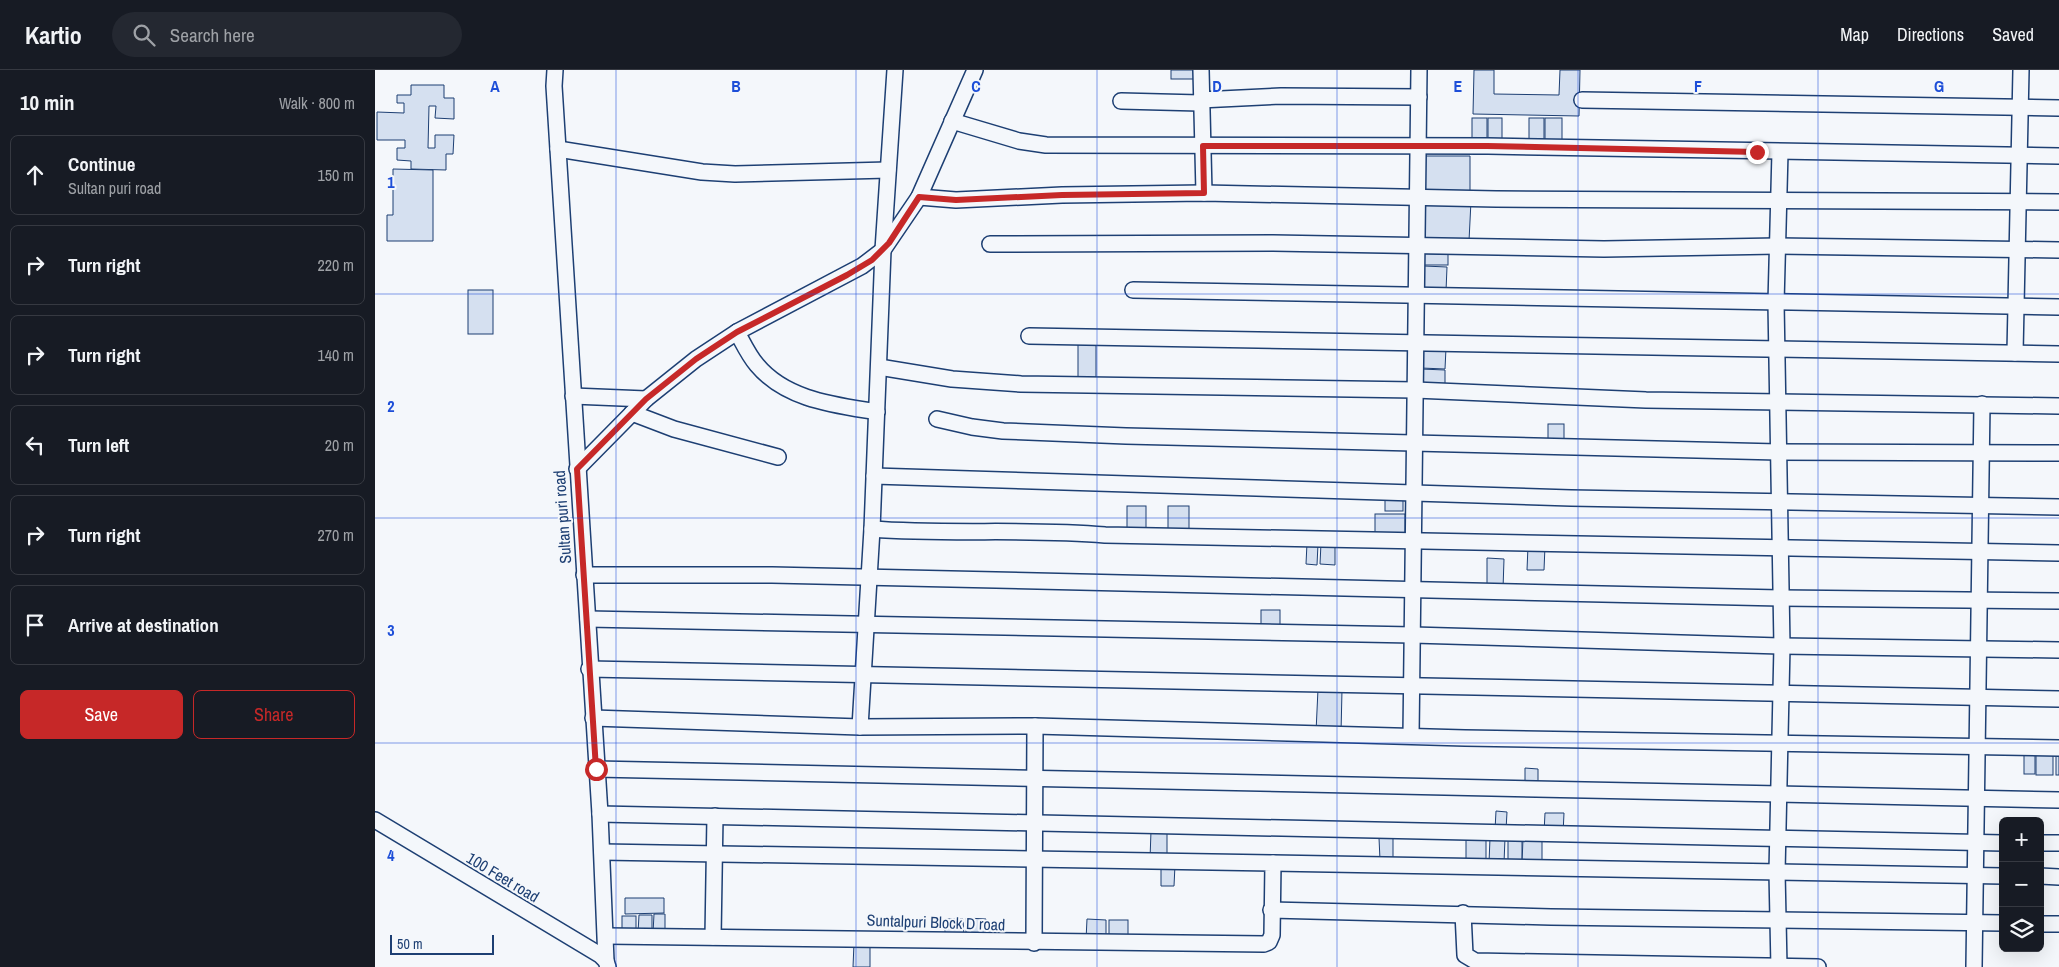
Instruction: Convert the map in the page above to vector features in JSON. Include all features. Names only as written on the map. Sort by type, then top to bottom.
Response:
[{"type":"street","name":"Sultan puri road","points":[[555,70],[577,469],[588,619],[589,669],[600,814],[607,964]]},
{"type":"street","points":[[860,727],[872,529],[883,250],[895,70]]},
{"type":"street","points":[[577,469],[646,399],[696,359],[737,332],[847,275],[883,250],[919,197],[975,70]]},
{"type":"street","points":[[1201,70],[1200,101],[1204,193]]},
{"type":"street","points":[[1411,736],[1419,70]]},
{"type":"street","points":[[2015,353],[2021,70]]},
{"type":"street","points":[[1121,101],[1200,101],[1281,96],[1419,97]]},
{"type":"street","points":[[1583,100],[2059,108]]},
{"type":"street","points":[[952,121],[1019,141],[1046,145],[1418,147],[2059,156]]},
{"type":"street","points":[[558,149],[702,172],[735,174],[888,170]]},
{"type":"street","points":[[1779,966],[1777,872],[1782,646],[1776,303],[1780,152]]},
{"type":"street","points":[[919,197],[956,200],[1062,195],[1204,193],[1780,201],[2018,200],[2059,202]]},
{"type":"street","points":[[990,244],[1273,243],[1605,250],[1778,246],[2059,250]]},
{"type":"street","points":[[1133,290],[2059,307]]},
{"type":"street","points":[[737,332],[756,364],[769,378],[788,390],[825,403],[877,412]]},
{"type":"street","points":[[1029,336],[2059,354]]},
{"type":"street","points":[[879,367],[979,382],[1127,387],[1415,390],[1646,400],[2059,406]]},
{"type":"street","points":[[573,396],[646,399]]},
{"type":"street","points":[[1974,967],[1982,404]]},
{"type":"street","points":[[632,413],[674,429],[777,457]]},
{"type":"street","points":[[937,419],[972,427],[1012,432],[1778,452],[1981,451],[2059,453]]},
{"type":"street","points":[[874,476],[1779,502],[2059,507]]},
{"type":"street","points":[[872,529],[903,532],[1022,531],[1115,535],[2059,553]]},
{"type":"street","points":[[584,575],[772,575],[1781,598],[2059,601]]},
{"type":"street","points":[[588,619],[1413,635],[1782,646],[2059,650]]},
{"type":"street","points":[[589,669],[2059,699]]},
{"type":"street","points":[[593,718],[860,727],[1035,726],[1411,736],[2059,748]]},
{"type":"street","points":[[1034,943],[1035,726]]},
{"type":"street","points":[[596,769],[2059,800]]},
{"type":"street","points":[[600,814],[1034,825],[1999,843]]},
{"type":"street","points":[[713,937],[715,816]]},
{"type":"street","name":"100 Feet road","points":[[375,820],[607,964]]},
{"type":"street","points":[[2044,843],[2059,844]]},
{"type":"street","points":[[602,852],[1034,861],[1273,863],[1999,876]]},
{"type":"street","points":[[1273,863],[1271,910],[1999,924]]},
{"type":"street","points":[[2044,876],[2059,877]]},
{"type":"street","name":"Suntalpuri Block D road","points":[[607,936],[897,938],[1034,943],[1264,944],[1269,942],[1272,935],[1271,910]]},
{"type":"street","points":[[1463,913],[1465,955],[1475,961],[1818,967]]},
{"type":"street","points":[[2044,924],[2059,924]]},
{"type":"building","points":[[1171,70],[1197,70],[1197,79],[1171,79]]},
{"type":"building","points":[[1474,70],[1494,70],[1494,94],[1559,95],[1560,70],[1580,70],[1579,116],[1473,114]]},
{"type":"building","points":[[411,85],[444,85],[444,98],[454,98],[454,119],[435,118],[436,106],[429,106],[428,148],[435,148],[435,135],[454,135],[453,154],[446,154],[446,170],[411,169],[411,161],[397,160],[397,148],[405,148],[405,140],[377,140],[377,112],[404,113],[404,103],[397,103],[397,95],[411,95]]},
{"type":"building","points":[[1472,118],[1487,118],[1487,145],[1472,145]]},
{"type":"building","points":[[1488,118],[1502,118],[1502,145],[1488,145]]},
{"type":"building","points":[[1529,118],[1544,118],[1544,147],[1529,147]]},
{"type":"building","points":[[1545,118],[1562,118],[1562,147],[1545,147]]},
{"type":"building","points":[[1425,156],[1470,156],[1470,194],[1423,193]]},
{"type":"building","points":[[393,169],[433,170],[433,241],[387,241],[387,215],[393,215]]},
{"type":"building","points":[[1423,201],[1471,201],[1469,241],[1424,240]]},
{"type":"building","points":[[1424,250],[1448,250],[1448,265],[1424,265]]},
{"type":"building","points":[[1424,266],[1447,267],[1446,291],[1423,290]]},
{"type":"building","points":[[468,290],[493,290],[493,334],[468,334]]},
{"type":"building","points":[[1078,342],[1096,342],[1096,382],[1078,382]]},
{"type":"building","points":[[1422,347],[1446,348],[1445,369],[1421,368]]},
{"type":"building","points":[[1421,369],[1445,370],[1445,391],[1420,390]]},
{"type":"building","points":[[1548,424],[1564,424],[1564,444],[1548,444]]},
{"type":"building","points":[[1385,495],[1403,495],[1403,511],[1385,511]]},
{"type":"building","points":[[1127,506],[1146,506],[1146,529],[1127,529]]},
{"type":"building","points":[[1168,506],[1189,506],[1189,531],[1168,531]]},
{"type":"building","points":[[1375,514],[1405,514],[1405,536],[1375,536]]},
{"type":"building","points":[[1307,543],[1318,544],[1317,565],[1306,564]]},
{"type":"building","points":[[1321,543],[1335,544],[1335,565],[1320,564]]},
{"type":"building","points":[[1528,546],[1545,546],[1544,570],[1527,570]]},
{"type":"building","points":[[1487,558],[1504,559],[1503,589],[1487,589]]},
{"type":"building","points":[[1261,610],[1280,610],[1280,632],[1261,632]]},
{"type":"building","points":[[1318,689],[1342,690],[1341,733],[1316,732]]},
{"type":"building","points":[[2024,751],[2035,751],[2035,774],[2024,774]]},
{"type":"building","points":[[2036,751],[2053,751],[2053,775],[2036,775]]},
{"type":"building","points":[[2056,752],[2059,752],[2059,775],[2056,775]]},
{"type":"building","points":[[1525,768],[1538,769],[1538,789],[1525,788]]},
{"type":"building","points":[[1496,811],[1507,812],[1506,830],[1495,830]]},
{"type":"building","points":[[1545,813],[1564,813],[1563,834],[1544,833]]},
{"type":"building","points":[[1151,831],[1167,831],[1167,860],[1150,859]]},
{"type":"building","points":[[1393,837],[1393,859],[1380,860],[1379,838]]},
{"type":"building","points":[[1508,837],[1522,837],[1522,864],[1508,864]]},
{"type":"building","points":[[1466,838],[1486,838],[1486,863],[1466,862]]},
{"type":"building","points":[[1490,838],[1505,838],[1504,863],[1489,863]]},
{"type":"building","points":[[1523,838],[1542,839],[1542,864],[1522,864]]},
{"type":"building","points":[[1161,865],[1175,865],[1174,886],[1161,886]]},
{"type":"building","points":[[625,898],[664,898],[664,913],[625,914]]},
{"type":"building","points":[[654,914],[665,914],[665,934],[653,933]]},
{"type":"building","points":[[639,915],[652,915],[652,933],[638,933]]},
{"type":"building","points":[[622,916],[636,916],[636,933],[622,933]]},
{"type":"building","points":[[966,918],[986,919],[986,939],[966,939]]},
{"type":"building","points":[[945,919],[963,919],[964,939],[945,939]]},
{"type":"building","points":[[1087,919],[1106,920],[1106,940],[1086,940]]},
{"type":"building","points":[[1109,920],[1128,920],[1128,940],[1109,940]]},
{"type":"building","points":[[854,943],[870,943],[870,967],[853,967]]},
{"type":"route","points":[[596,769],[577,469],[646,399],[696,359],[737,332],[872,260],[889,243],[919,197],[956,200],[1062,195],[1204,193],[1203,146],[1487,146],[1757,152]]}]
